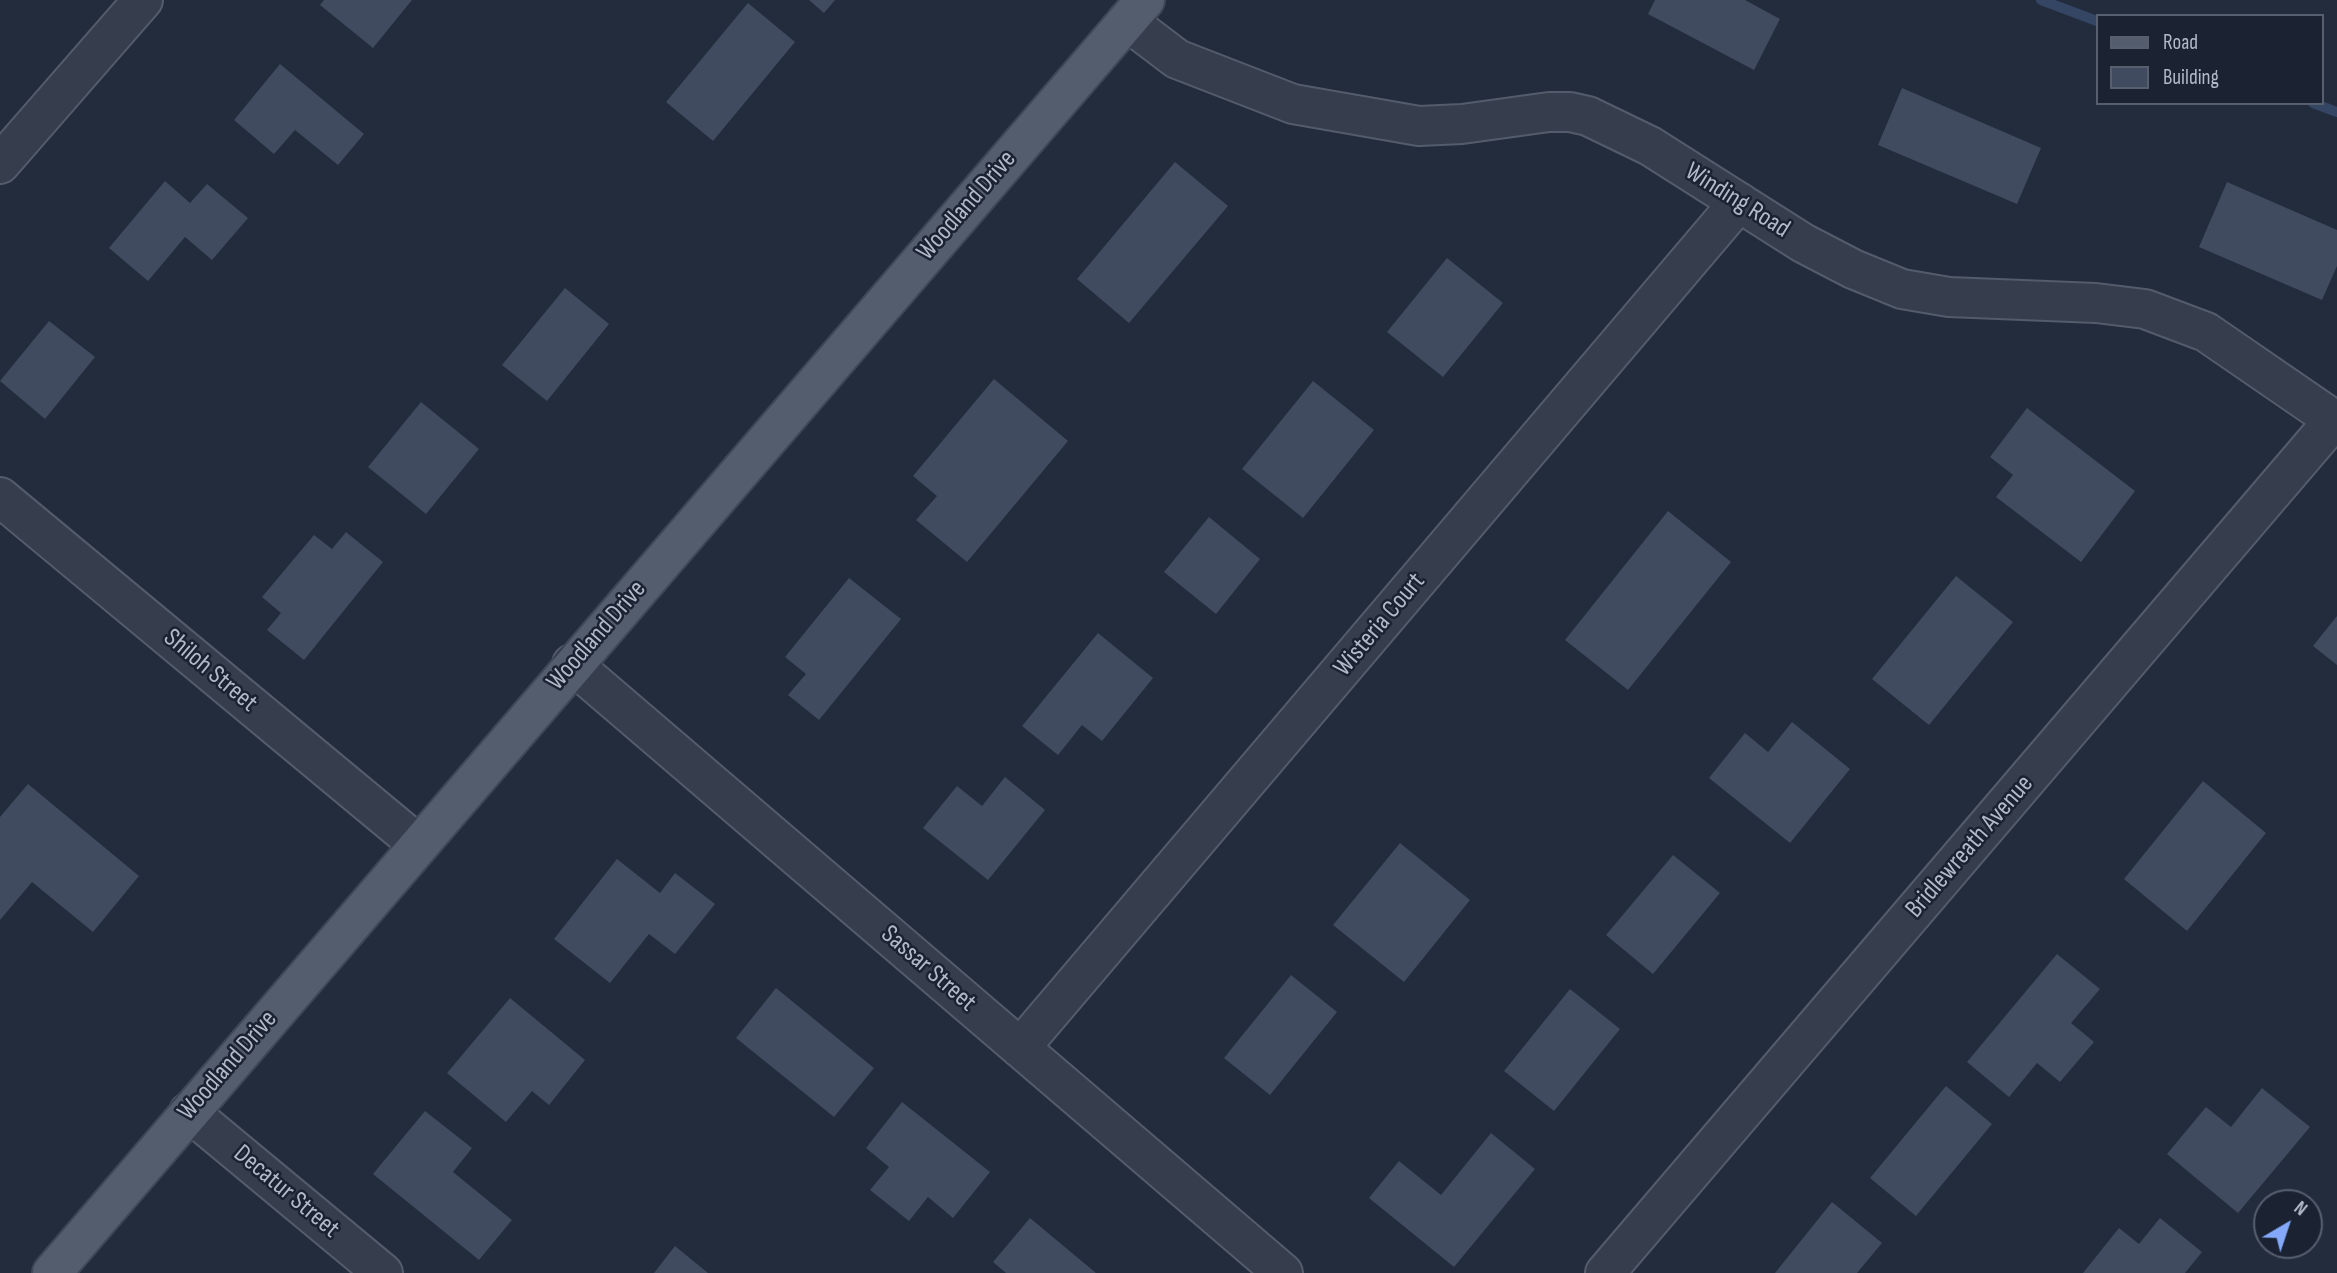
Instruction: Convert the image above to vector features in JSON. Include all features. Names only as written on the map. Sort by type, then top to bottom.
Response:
[{"type":"main road","name":"Woodland Drive","points":[[52,1273],[1136,10]]},
{"type":"street","points":[[0,164],[143,0]]},
{"type":"street","name":"Winding Road","points":[[1136,10],[1177,59],[1293,104],[1419,126],[1462,124],[1549,112],[1570,112],[1588,116],[1650,146],[1803,243],[1853,269],[1902,289],[1950,297],[2095,303],[2145,309],[2206,332],[2336,421]]},
{"type":"street","name":"Wisteria Court","points":[[1020,1048],[1739,202]]},
{"type":"street","name":"Bridlewreath Avenue","points":[[1605,1273],[2336,421]]},
{"type":"street","name":"Shiloh Street","points":[[0,496],[419,845]]},
{"type":"street","name":"Sassar Street","points":[[572,664],[1283,1273]]},
{"type":"street","name":"Decatur Street","points":[[189,1112],[383,1273]]},
{"type":"building","points":[[324,0],[412,0],[373,48],[320,5]]},
{"type":"building","points":[[809,0],[835,0],[824,13]]},
{"type":"building","points":[[1655,0],[1745,0],[1780,19],[1754,70],[1648,14]]},
{"type":"building","points":[[748,3],[795,42],[713,141],[666,102]]},
{"type":"building","points":[[280,64],[364,134],[338,165],[295,130],[274,154],[234,120]]},
{"type":"building","points":[[1902,88],[2041,148],[2017,204],[1878,145]]},
{"type":"building","points":[[1175,162],[1228,206],[1129,323],[1077,279]]},
{"type":"building","points":[[165,181],[190,203],[207,184],[248,218],[212,260],[185,237],[148,281],[109,248]]},
{"type":"building","points":[[2227,182],[2337,230],[2337,266],[2322,300],[2199,247]]},
{"type":"building","points":[[1447,258],[1503,303],[1443,377],[1387,332]]},
{"type":"building","points":[[565,288],[609,324],[547,401],[502,365]]},
{"type":"building","points":[[49,321],[95,357],[45,419],[0,381]]},
{"type":"building","points":[[994,379],[1068,441],[967,562],[916,520],[937,496],[913,476]]},
{"type":"building","points":[[1313,381],[1374,430],[1303,518],[1242,469]]},
{"type":"building","points":[[421,402],[479,449],[426,514],[368,467]]},
{"type":"building","points":[[2027,408],[2135,491],[2081,562],[1996,497],[2013,475],[1990,457]]},
{"type":"building","points":[[1668,511],[1731,562],[1628,690],[1565,640]]},
{"type":"building","points":[[1209,517],[1260,559],[1216,614],[1164,572]]},
{"type":"building","points":[[346,532],[383,562],[304,660],[267,630],[281,613],[262,597],[314,535],[332,549]]},
{"type":"building","points":[[1956,576],[2013,622],[1929,725],[1872,679]]},
{"type":"building","points":[[849,578],[901,619],[819,720],[788,695],[806,674],[785,657]]},
{"type":"building","points":[[2337,616],[2337,665],[2313,646]]},
{"type":"building","points":[[1098,633],[1153,678],[1102,741],[1082,725],[1058,755],[1022,726]]},
{"type":"building","points":[[1792,722],[1850,769],[1790,843],[1709,778],[1745,733],[1768,752]]},
{"type":"building","points":[[1005,777],[1045,810],[988,880],[923,828],[957,786],[982,806]]},
{"type":"building","points":[[2203,781],[2266,833],[2187,931],[2124,879]]},
{"type":"building","points":[[28,784],[139,876],[93,932],[32,882],[0,920],[0,817]]},
{"type":"building","points":[[1400,843],[1470,900],[1404,982],[1333,925]]},
{"type":"building","points":[[1673,855],[1720,893],[1653,974],[1606,935]]},
{"type":"building","points":[[617,859],[660,893],[675,873],[715,904],[675,954],[649,934],[610,983],[554,939]]},
{"type":"building","points":[[2057,954],[2100,989],[2071,1023],[2094,1042],[2060,1082],[2037,1063],[2009,1097],[1967,1062]]},
{"type":"building","points":[[1291,975],[1337,1012],[1270,1095],[1224,1058]]},
{"type":"building","points":[[776,988],[874,1068],[834,1117],[736,1038]]},
{"type":"building","points":[[1570,989],[1620,1029],[1554,1111],[1504,1071]]},
{"type":"building","points":[[510,998],[585,1060],[549,1105],[532,1091],[506,1122],[447,1073]]},
{"type":"building","points":[[1946,1086],[1992,1124],[1916,1216],[1870,1178]]},
{"type":"building","points":[[2262,1088],[2310,1127],[2258,1189],[2253,1189],[2253,1195],[2238,1213],[2167,1154],[2206,1107],[2231,1127]]},
{"type":"building","points":[[902,1102],[990,1172],[953,1218],[928,1197],[909,1221],[870,1190],[889,1167],[866,1148]]},
{"type":"building","points":[[425,1111],[472,1148],[453,1172],[512,1220],[479,1260],[373,1174]]},
{"type":"building","points":[[1491,1133],[1535,1169],[1454,1267],[1369,1198],[1399,1161],[1441,1195]]},
{"type":"building","points":[[1832,1202],[1882,1243],[1857,1273],[1775,1273]]},
{"type":"building","points":[[1030,1218],[1096,1273],[1006,1273],[993,1262]]},
{"type":"building","points":[[2160,1218],[2202,1252],[2185,1273],[2083,1273],[2119,1228],[2139,1244]]},
{"type":"building","points":[[675,1246],[708,1273],[654,1273]]},
{"type":"waterway","points":[[2041,0],[2096,21]]},
{"type":"waterway","points":[[2318,105],[2337,112]]}]
